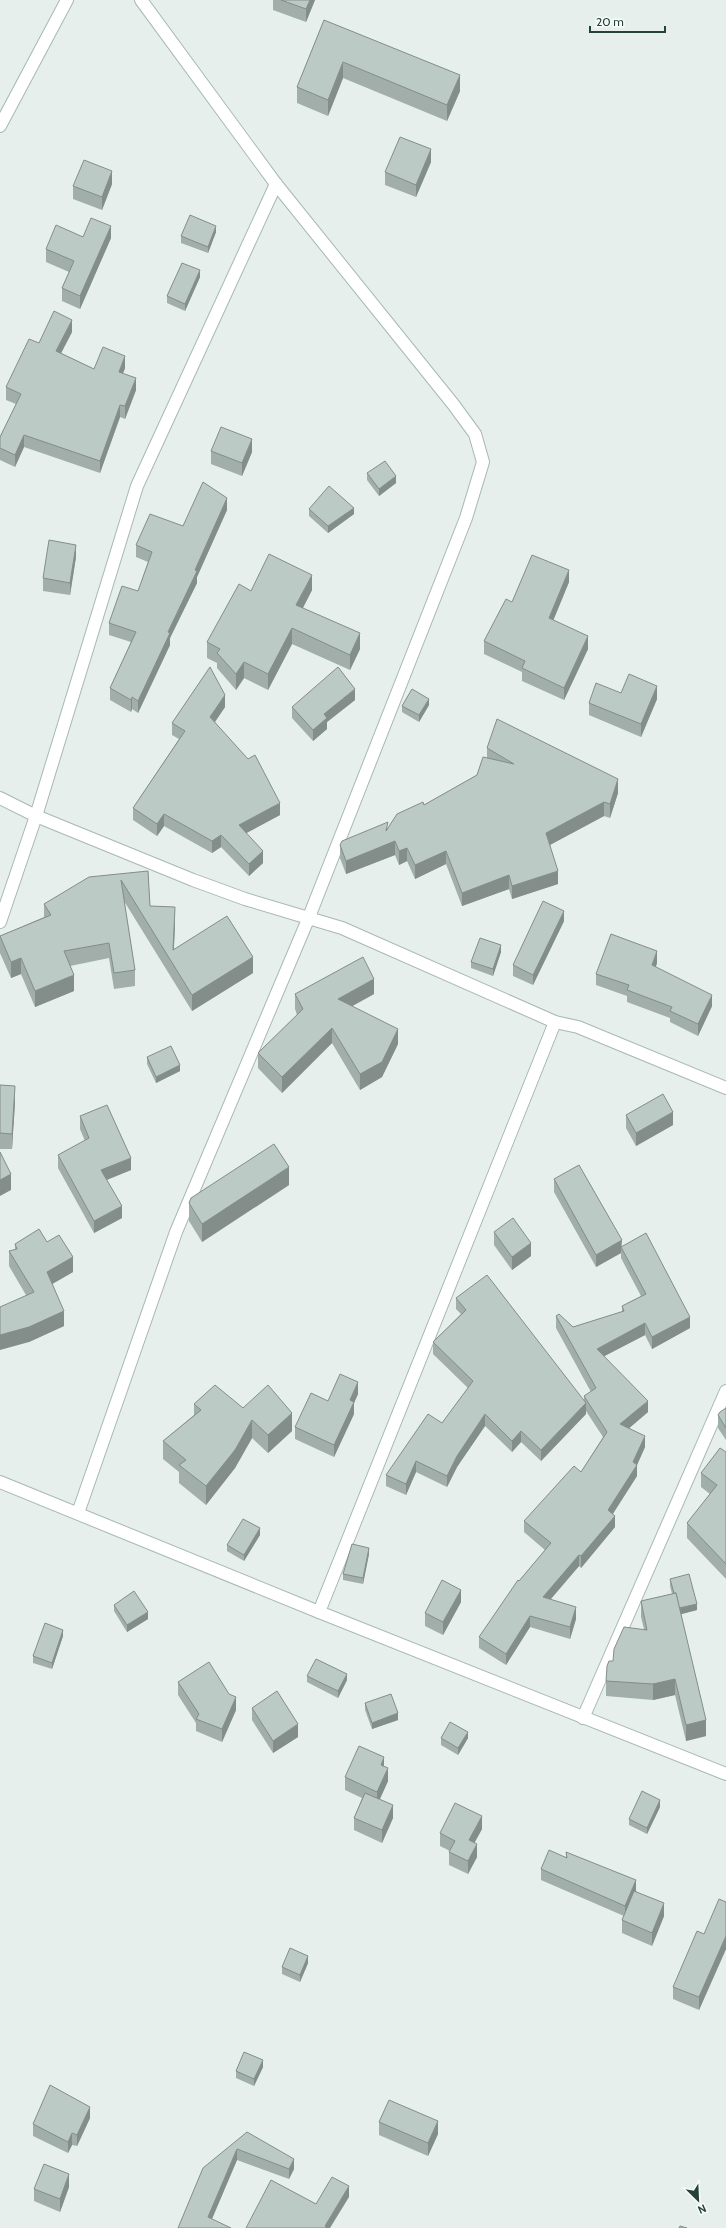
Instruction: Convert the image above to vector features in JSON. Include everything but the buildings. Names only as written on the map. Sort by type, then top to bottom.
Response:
[{"type":"street","points":[[0,126],[67,0]]},
{"type":"street","points":[[78,1514],[176,1232],[309,917],[466,518],[483,462],[475,434],[453,404],[276,184],[141,0]]},
{"type":"street","points":[[0,922],[36,816],[136,486],[276,184]]},
{"type":"street","points":[[0,798],[36,816],[193,880],[245,899],[309,917],[415,959],[555,1022],[578,1027],[726,1088]]},
{"type":"street","points":[[318,1612],[555,1022]]},
{"type":"street","points":[[583,1718],[726,1391]]},
{"type":"street","points":[[0,1482],[318,1612],[726,1774]]}]
